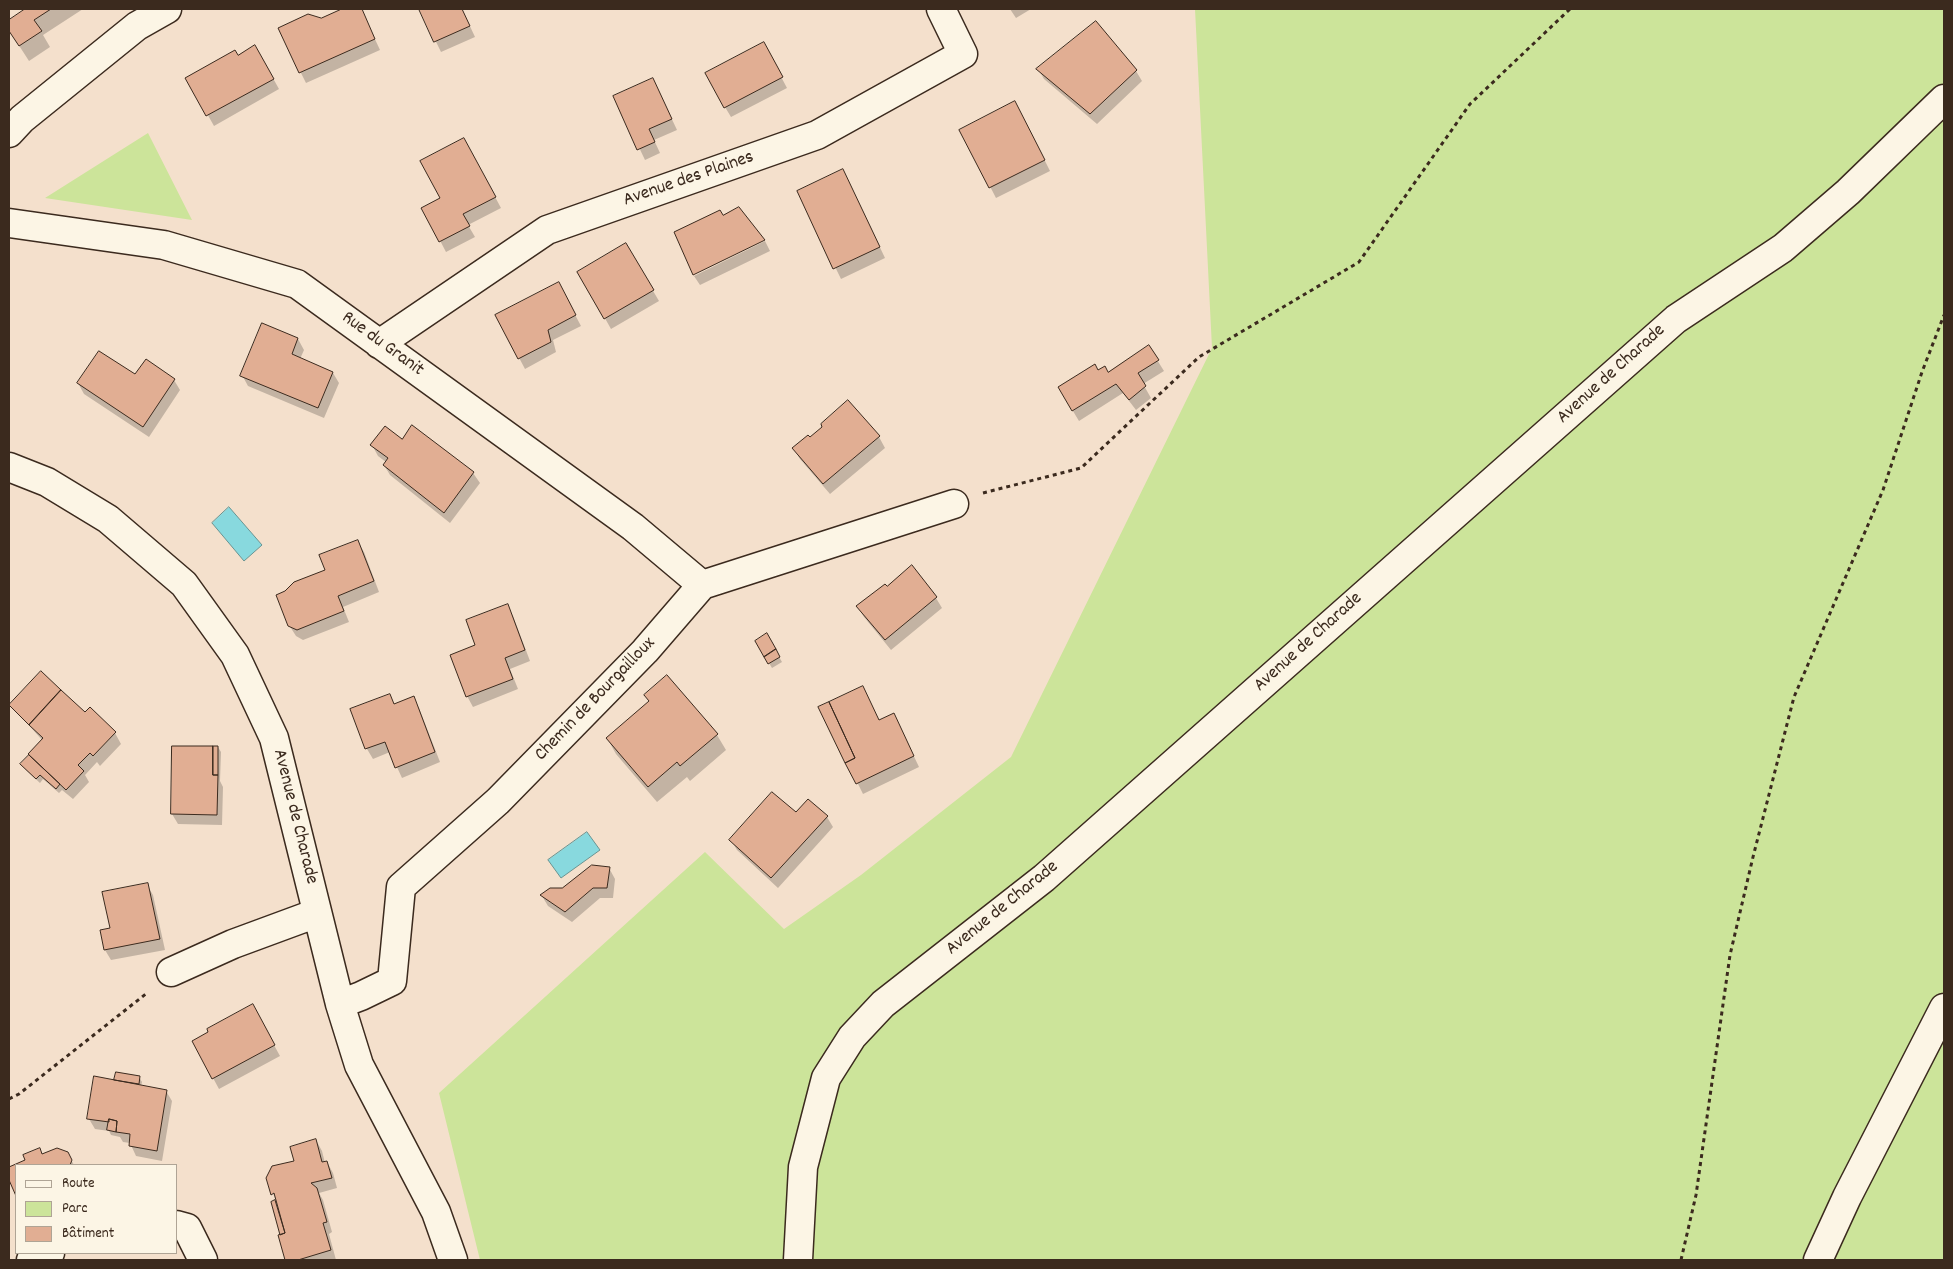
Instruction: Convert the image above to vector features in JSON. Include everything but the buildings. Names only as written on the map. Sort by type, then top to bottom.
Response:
[{"type":"street","points":[[13,117],[137,26],[167,9]]},
{"type":"street","name":"Avenue des Plaines","points":[[379,344],[547,230],[817,135],[963,54],[940,9]]},
{"type":"street","name":"Avenue de Charade","points":[[798,1260],[803,1167],[826,1078],[852,1037],[883,1004],[1044,878],[1676,319],[1783,248],[1848,192],[1944,100]]},
{"type":"street","name":"Rue du Granit","points":[[9,223],[164,245],[297,284],[633,527],[702,585]]},
{"type":"street","name":"Avenue de Charade","points":[[9,467],[47,482],[108,519],[184,584],[234,655],[274,738],[340,1004],[359,1065],[436,1212],[453,1260]]},
{"type":"street","points":[[702,585],[954,504]]},
{"type":"street","name":"Chemin de Bourgailloux","points":[[340,1004],[392,981],[401,887],[498,802],[645,651],[702,585]]},
{"type":"street","points":[[171,972],[232,944],[318,913]]},
{"type":"street","points":[[1818,1260],[1847,1197],[1944,1008]]},
{"type":"street","points":[[178,1226],[187,1228],[203,1260]]},
{"type":"street","points":[[31,1260],[47,1254]]},
{"type":"path","points":[[954,504],[974,496],[1081,468],[1200,357],[1359,262],[1470,104],[1570,9]]},
{"type":"path","points":[[1681,1260],[1696,1195],[1730,955],[1794,698],[1883,490],[1922,372],[1944,315]]},
{"type":"path","points":[[9,1099],[19,1094],[171,972]]},
{"type":"green space","points":[[1195,9],[1944,9],[1944,1260],[480,1260],[439,1093],[705,852],[784,929],[861,875],[1011,757],[1212,348]]},
{"type":"green space","points":[[148,133],[192,220],[45,198]]},
{"type":"water","points":[[229,507],[262,545],[244,561],[212,523]]},
{"type":"water","points":[[587,832],[600,850],[561,878],[548,860]]}]
